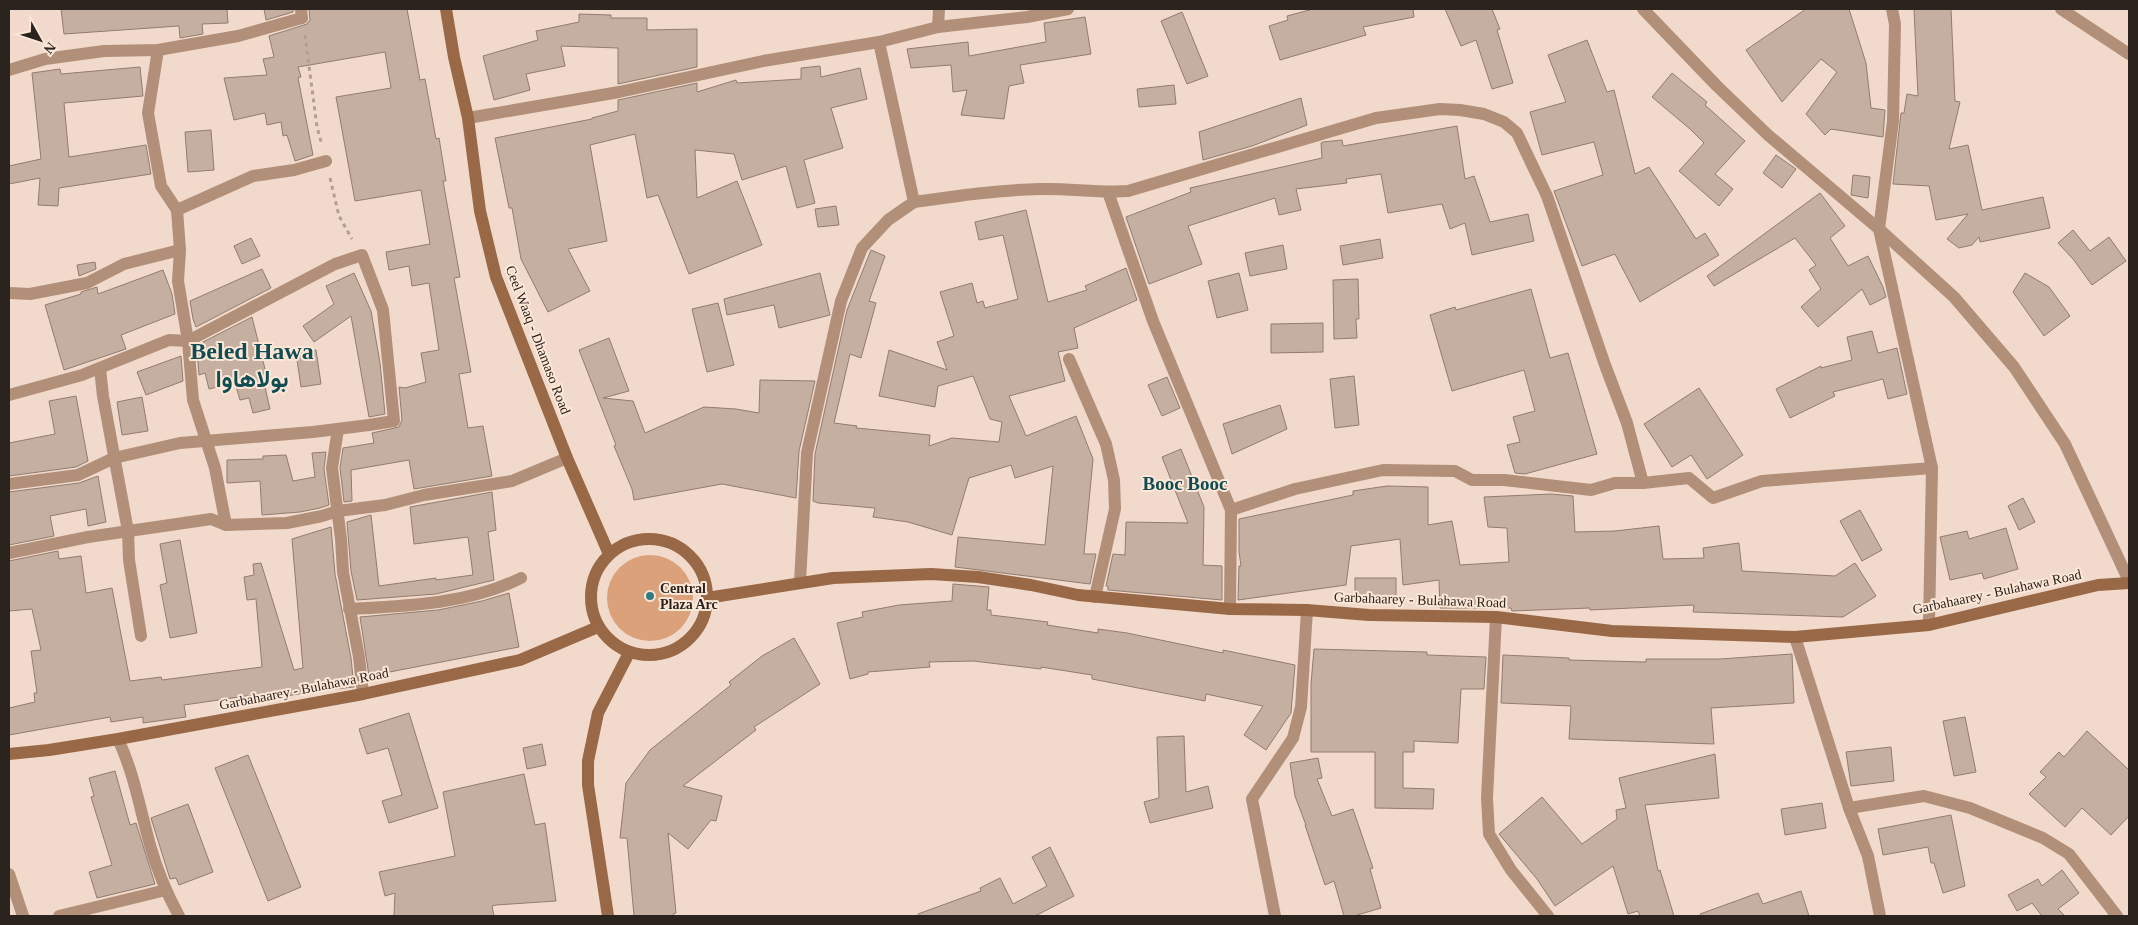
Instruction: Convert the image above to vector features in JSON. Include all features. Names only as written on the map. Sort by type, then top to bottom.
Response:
[{"type":"main road","name":"Ceel Waaq - Dhamaso Road","points":[[446,9],[454,57],[468,118],[480,212],[496,277],[567,458],[609,554]]},
{"type":"main road","points":[[642,539],[660,540],[678,546],[692,557],[702,571],[708,589],[707,598],[707,609],[700,628],[686,643],[668,653],[648,656],[629,653],[611,642],[598,627],[591,608],[591,588],[598,569],[609,554],[624,544],[642,539]]},
{"type":"main road","name":"Garbahaarey - Bulahawa Road","points":[[707,598],[800,582],[852,577],[931,574],[978,577],[1096,597],[1230,609],[1307,610],[1369,615],[1496,617],[1612,631],[1795,637],[1929,624],[2098,585],[2129,582]]},
{"type":"main road","name":"Garbahaarey - Bulahawa Road","points":[[9,754],[118,739],[364,694],[520,660],[598,627]]},
{"type":"main road","points":[[608,916],[588,785],[588,761],[598,712],[629,653]]},
{"type":"street","points":[[938,27],[939,9]]},
{"type":"street","points":[[468,118],[619,92],[763,61],[879,42],[938,27],[1027,17],[1068,9]]},
{"type":"street","points":[[1643,9],[1717,86],[1768,134],[1879,229],[1954,297],[2014,367],[2065,444],[2129,582]]},
{"type":"street","points":[[1892,9],[1895,24],[1893,121],[1879,229],[1932,468],[1929,624]]},
{"type":"street","points":[[2061,9],[2129,54]]},
{"type":"street","points":[[9,70],[45,59],[104,51],[158,50],[238,36],[302,13]]},
{"type":"street","points":[[879,42],[914,202]]},
{"type":"street","points":[[158,50],[148,113],[161,186],[177,210],[180,250],[178,281],[188,342],[193,400],[215,468],[226,525]]},
{"type":"street","points":[[800,582],[807,453],[841,302],[862,248],[888,220],[914,202],[984,192],[1042,188],[1108,192],[1128,191],[1376,118],[1440,109],[1484,114],[1504,122],[1517,132],[1547,196],[1627,423],[1643,484]]},
{"type":"street","points":[[177,210],[253,176],[294,170],[326,161]]},
{"type":"street","points":[[1108,192],[1153,321],[1231,510],[1230,609]]},
{"type":"street","points":[[9,293],[30,294],[87,283],[124,264],[180,250]]},
{"type":"street","points":[[9,395],[100,369],[168,340],[188,342],[335,264],[362,255],[383,310],[394,421],[338,429],[180,443],[114,458],[78,475],[9,484]]},
{"type":"street","points":[[1069,359],[1106,444],[1114,480],[1115,509],[1096,597]]},
{"type":"street","points":[[100,369],[128,531],[129,560],[141,636]]},
{"type":"street","points":[[338,429],[332,468],[349,608],[364,694]]},
{"type":"street","points":[[9,553],[211,518],[226,525],[287,523],[338,511],[385,505],[424,495],[512,481],[567,458]]},
{"type":"street","points":[[1231,510],[1295,489],[1382,470],[1455,471],[1472,480],[1504,480],[1591,490],[1615,483],[1643,484],[1689,478],[1713,498],[1762,481],[1932,468]]},
{"type":"street","points":[[349,608],[404,606],[454,599],[507,585],[521,578]]},
{"type":"street","points":[[1274,916],[1252,799],[1293,738],[1301,707],[1307,610]]},
{"type":"street","points":[[1496,617],[1487,798],[1489,834],[1511,870],[1548,916]]},
{"type":"street","points":[[1795,637],[1849,808],[1868,856],[1880,916]]},
{"type":"street","points":[[118,739],[130,765],[150,848],[166,890],[179,916]]},
{"type":"street","points":[[1849,808],[1924,796],[1970,808],[2043,838],[2069,854],[2117,916]]},
{"type":"street","points":[[9,874],[23,916]]},
{"type":"street","points":[[59,916],[166,890]]},
{"type":"path","points":[[302,13],[317,127],[338,216],[362,255]]},
{"type":"shaded area","points":[[650,555],[666,558],[674,562],[686,574],[690,582],[693,598],[690,614],[686,622],[674,634],[666,638],[650,641],[634,638],[626,634],[614,622],[610,614],[607,598],[610,582],[614,574],[626,562],[634,558]]},
{"type":"building","points":[[61,9],[227,9],[228,23],[202,24],[203,34],[180,38],[179,26],[64,34]]},
{"type":"building","points":[[264,9],[293,9],[293,12],[266,20]]},
{"type":"building","points":[[309,9],[407,9],[420,80],[425,79],[436,139],[439,138],[446,181],[443,181],[460,277],[454,278],[471,372],[459,374],[468,428],[483,426],[492,476],[414,489],[409,460],[351,470],[352,501],[344,502],[340,468],[343,448],[374,443],[372,433],[399,427],[402,420],[399,387],[405,388],[426,382],[421,353],[439,350],[429,283],[412,286],[409,266],[389,270],[386,252],[430,244],[421,190],[355,201],[336,97],[391,88],[385,52],[298,67],[301,77],[298,78],[313,155],[295,161],[287,135],[283,136],[281,122],[267,125],[265,113],[234,120],[224,78],[267,75],[263,59],[274,57],[269,36],[307,24],[310,20]]},
{"type":"building","points":[[1313,9],[1413,9],[1414,17],[1363,27],[1366,35],[1280,60],[1269,26],[1288,20],[1287,16]]},
{"type":"building","points":[[1445,9],[1492,9],[1500,29],[1497,30],[1513,83],[1492,89],[1476,40],[1461,46]]},
{"type":"building","points":[[1806,9],[1849,9],[1866,63],[1871,108],[1885,110],[1883,137],[1831,129],[1825,135],[1806,114],[1837,72],[1821,59],[1782,102],[1746,50]]},
{"type":"building","points":[[1914,9],[1951,9],[1955,101],[1960,102],[1949,149],[1968,145],[1982,210],[2043,197],[2050,228],[1980,242],[1979,237],[1972,245],[1959,248],[1947,239],[1968,214],[1936,220],[1929,186],[1893,184],[1901,113],[1904,113],[1907,94],[1918,96]]},
{"type":"building","points":[[1182,12],[1208,76],[1187,84],[1161,21]]},
{"type":"building","points":[[579,14],[611,15],[611,18],[647,18],[647,30],[697,29],[697,67],[618,84],[618,48],[561,46],[565,66],[526,74],[530,90],[494,100],[483,56],[538,40],[536,31],[579,22]]},
{"type":"building","points":[[1085,17],[1091,54],[1020,65],[1024,83],[1009,86],[1004,119],[961,115],[967,90],[953,92],[951,65],[911,68],[907,49],[968,42],[969,56],[1046,42],[1044,23]]},
{"type":"building","points":[[1587,40],[1607,92],[1614,90],[1635,174],[1649,167],[1696,239],[1705,233],[1719,255],[1640,302],[1615,254],[1582,266],[1554,191],[1603,175],[1594,142],[1542,155],[1530,112],[1566,102],[1548,55]]},
{"type":"building","points":[[820,66],[821,77],[860,68],[867,99],[831,108],[843,148],[804,160],[815,203],[797,208],[786,166],[742,180],[734,154],[695,150],[697,198],[737,181],[762,245],[689,274],[658,195],[647,198],[635,134],[590,145],[607,241],[568,249],[590,291],[548,312],[521,259],[512,208],[509,208],[495,138],[592,119],[618,111],[618,100],[697,83],[697,92],[736,80],[737,83],[801,79],[801,68]]},
{"type":"building","points":[[140,67],[143,96],[64,103],[69,157],[146,145],[151,174],[59,188],[58,206],[38,205],[40,178],[9,184],[9,166],[41,159],[32,73],[60,69],[61,74]]},
{"type":"building","points":[[1672,73],[1707,102],[1705,105],[1745,141],[1715,174],[1733,189],[1719,206],[1679,171],[1704,143],[1652,97]]},
{"type":"building","points":[[1174,85],[1176,104],[1139,107],[1137,89]]},
{"type":"building","points":[[1301,98],[1307,125],[1252,146],[1203,160],[1199,132]]},
{"type":"building","points":[[1457,126],[1465,179],[1474,176],[1490,222],[1528,214],[1534,241],[1472,255],[1465,223],[1450,229],[1442,204],[1388,213],[1381,174],[1346,179],[1347,183],[1296,189],[1301,210],[1279,215],[1275,198],[1188,226],[1202,264],[1149,284],[1126,217],[1191,192],[1190,188],[1322,158],[1321,143],[1323,142],[1342,140],[1343,146]]},
{"type":"building","points":[[211,130],[214,170],[188,172],[185,132]]},
{"type":"building","points":[[1776,155],[1796,169],[1782,188],[1763,173]]},
{"type":"building","points":[[1853,175],[1870,177],[1868,198],[1851,195]]},
{"type":"building","points":[[1820,193],[1845,226],[1830,238],[1848,266],[1868,256],[1886,297],[1870,305],[1862,289],[1818,327],[1801,307],[1821,289],[1809,270],[1816,265],[1795,238],[1714,286],[1707,276]]},
{"type":"building","points":[[836,206],[839,225],[818,227],[815,209]]},
{"type":"building","points":[[1026,210],[1048,302],[1087,290],[1085,286],[1126,268],[1137,300],[1074,328],[1078,348],[1058,352],[1065,381],[1009,396],[1026,436],[1076,416],[1093,459],[1084,554],[1096,554],[1090,584],[955,567],[958,537],[1045,545],[1053,466],[1015,478],[1011,465],[969,478],[952,535],[908,522],[873,517],[875,508],[813,501],[815,454],[847,310],[871,250],[885,256],[869,301],[876,303],[861,358],[850,354],[834,423],[857,426],[856,428],[930,435],[929,446],[952,438],[999,442],[1002,422],[990,419],[973,376],[938,386],[935,407],[879,396],[889,350],[947,370],[937,342],[954,336],[940,292],[972,283],[977,303],[983,301],[985,308],[1018,299],[1003,235],[979,240],[975,222]]},
{"type":"building","points":[[2073,230],[2090,251],[2109,237],[2126,261],[2092,285],[2073,259],[2058,243]]},
{"type":"building","points":[[251,238],[260,256],[242,264],[234,246]]},
{"type":"building","points":[[1380,239],[1383,258],[1343,265],[1340,246]]},
{"type":"building","points":[[1283,245],[1287,269],[1250,276],[1245,253]]},
{"type":"building","points":[[95,262],[96,269],[79,276],[77,265]]},
{"type":"building","points":[[262,269],[271,288],[196,327],[190,301]]},
{"type":"building","points":[[163,270],[172,294],[175,314],[121,335],[126,349],[64,370],[45,305],[97,287],[98,294]]},
{"type":"building","points":[[354,273],[371,311],[380,363],[385,414],[369,417],[351,316],[314,342],[303,326],[334,304],[326,286]]},
{"type":"building","points":[[820,273],[830,315],[779,328],[774,305],[727,315],[724,299]]},
{"type":"building","points":[[1239,273],[1248,310],[1217,318],[1208,281]]},
{"type":"building","points":[[2025,273],[2049,287],[2070,316],[2044,336],[2013,292]]},
{"type":"building","points":[[1358,279],[1359,319],[1356,319],[1357,338],[1334,339],[1333,280]]},
{"type":"building","points":[[1531,289],[1550,358],[1568,353],[1597,454],[1525,474],[1515,473],[1507,445],[1520,442],[1513,417],[1535,411],[1524,370],[1452,391],[1430,315],[1455,307],[1456,310]]},
{"type":"building","points":[[718,303],[734,365],[707,372],[692,309]]},
{"type":"building","points":[[252,317],[266,373],[262,374],[270,409],[253,413],[249,398],[240,400],[235,383],[209,389],[205,373],[199,375],[197,350],[205,347],[203,342]]},
{"type":"building","points":[[1323,323],[1323,352],[1271,353],[1271,324]]},
{"type":"building","points":[[1872,331],[1878,353],[1897,348],[1907,394],[1888,399],[1883,379],[1833,392],[1835,396],[1790,418],[1776,389],[1821,366],[1821,368],[1852,360],[1847,337]]},
{"type":"building","points":[[609,338],[629,391],[603,398],[633,401],[645,433],[704,407],[759,413],[760,380],[815,381],[799,451],[796,498],[722,484],[634,500],[632,489],[614,446],[616,445],[579,350]]},
{"type":"building","points":[[316,350],[321,384],[301,387],[296,353]]},
{"type":"building","points":[[181,356],[183,381],[146,395],[137,372]]},
{"type":"building","points":[[1354,376],[1359,425],[1335,428],[1330,379]]},
{"type":"building","points":[[1167,377],[1180,408],[1162,416],[1148,385]]},
{"type":"building","points":[[1699,388],[1743,455],[1707,479],[1691,455],[1672,467],[1644,424]]},
{"type":"building","points":[[76,396],[88,461],[76,467],[9,476],[9,443],[55,434],[49,401]]},
{"type":"building","points":[[142,397],[148,431],[122,435],[117,402]]},
{"type":"building","points":[[1280,405],[1287,429],[1232,454],[1223,424]]},
{"type":"building","points":[[1181,449],[1204,507],[1203,565],[1222,566],[1222,600],[1108,590],[1108,586],[1106,586],[1113,554],[1125,555],[1126,522],[1188,523],[1162,457]]},
{"type":"building","points":[[326,452],[324,469],[329,505],[320,508],[300,512],[262,515],[260,481],[227,483],[227,460],[263,459],[263,456],[286,455],[293,481],[315,477],[312,453]]},
{"type":"building","points":[[98,476],[106,522],[88,526],[86,509],[50,516],[54,536],[9,545],[9,492],[79,483]]},
{"type":"building","points":[[1387,486],[1428,487],[1428,525],[1452,521],[1460,565],[1509,562],[1507,528],[1488,527],[1484,497],[1551,494],[1573,496],[1575,532],[1615,531],[1659,526],[1663,559],[1704,558],[1703,548],[1739,543],[1742,571],[1835,576],[1855,563],[1876,596],[1843,617],[1693,612],[1694,605],[1590,610],[1590,608],[1512,611],[1511,608],[1440,608],[1439,580],[1403,585],[1400,539],[1351,546],[1346,585],[1238,600],[1239,566],[1241,566],[1239,519],[1353,495],[1353,491]]},
{"type":"building","points":[[492,492],[496,530],[488,532],[494,580],[436,594],[357,600],[351,571],[347,522],[371,515],[379,586],[473,575],[468,537],[414,544],[410,507]]},
{"type":"building","points":[[2023,498],[2035,522],[2019,530],[2008,506]]},
{"type":"building","points":[[1860,510],[1882,550],[1862,561],[1840,521]]},
{"type":"building","points":[[331,527],[335,574],[351,658],[354,687],[305,692],[254,701],[253,695],[184,705],[186,717],[143,723],[143,717],[111,722],[110,717],[9,735],[9,708],[35,702],[34,693],[37,693],[31,651],[41,650],[32,609],[9,611],[9,561],[58,551],[59,559],[81,556],[86,593],[112,588],[130,681],[161,677],[162,680],[262,667],[256,599],[247,600],[244,577],[254,575],[253,564],[261,563],[294,670],[303,668],[292,539]]},
{"type":"building","points":[[2006,528],[2018,569],[1984,579],[1982,573],[1950,580],[1940,537],[1967,531],[1969,539]]},
{"type":"building","points":[[180,540],[197,633],[170,638],[160,585],[167,583],[160,544]]},
{"type":"building","points":[[1355,578],[1396,578],[1396,601],[1355,601]]},
{"type":"building","points":[[953,584],[989,587],[987,610],[991,610],[991,615],[1048,622],[1047,625],[1098,633],[1098,629],[1127,633],[1223,653],[1223,650],[1295,665],[1291,713],[1266,750],[1244,735],[1263,706],[1206,694],[1205,701],[1092,679],[1092,675],[1041,667],[1041,669],[973,661],[929,662],[930,667],[868,672],[868,674],[850,679],[837,623],[863,617],[862,612],[899,605],[952,601]]},
{"type":"building","points":[[509,593],[519,647],[369,676],[360,617],[438,610]]},
{"type":"building","points":[[794,638],[820,684],[754,727],[756,730],[683,786],[722,796],[716,821],[711,820],[688,849],[668,833],[676,913],[673,914],[674,916],[634,916],[627,838],[620,838],[626,783],[650,750],[731,685],[729,682],[762,656]]},
{"type":"building","points":[[1314,649],[1427,652],[1427,655],[1486,657],[1484,689],[1461,689],[1458,743],[1414,741],[1414,752],[1403,752],[1403,788],[1434,789],[1433,809],[1375,808],[1375,752],[1311,752],[1311,684]]},
{"type":"building","points":[[1792,654],[1794,703],[1711,708],[1714,744],[1569,739],[1571,706],[1501,703],[1503,655],[1569,658],[1569,660],[1646,662],[1646,659],[1720,659]]},
{"type":"building","points":[[409,713],[438,808],[389,823],[382,801],[402,795],[388,748],[367,754],[359,729]]},
{"type":"building","points":[[1965,717],[1976,772],[1954,776],[1943,721]]},
{"type":"building","points":[[2087,731],[2129,770],[2129,816],[2111,835],[2082,808],[2065,827],[2029,794],[2046,777],[2040,772],[2059,752],[2064,757]]},
{"type":"building","points":[[1184,736],[1186,792],[1208,786],[1213,808],[1150,823],[1144,802],[1159,798],[1157,737]]},
{"type":"building","points":[[542,744],[546,765],[527,769],[523,748]]},
{"type":"building","points":[[1891,747],[1894,781],[1851,786],[1846,752]]},
{"type":"building","points":[[1715,754],[1719,798],[1645,805],[1658,871],[1660,870],[1674,916],[1640,916],[1638,911],[1628,914],[1613,866],[1555,906],[1537,879],[1499,834],[1542,797],[1582,844],[1617,819],[1616,810],[1626,808],[1619,778]]},
{"type":"building","points":[[248,755],[301,887],[268,901],[215,768]]},
{"type":"building","points":[[1318,758],[1322,778],[1317,779],[1332,816],[1353,809],[1373,868],[1370,869],[1381,908],[1354,916],[1344,916],[1334,881],[1325,885],[1295,796],[1290,763]]},
{"type":"building","points":[[115,771],[130,825],[136,823],[155,884],[97,898],[89,872],[112,865],[91,797],[94,796],[89,778]]},
{"type":"building","points":[[524,774],[535,825],[545,823],[556,901],[496,905],[492,906],[494,916],[394,916],[395,893],[385,896],[379,872],[455,856],[443,792]]},
{"type":"building","points":[[1822,803],[1826,828],[1785,835],[1781,809]]},
{"type":"building","points":[[188,804],[213,872],[179,885],[176,878],[170,879],[151,818]]},
{"type":"building","points":[[1951,815],[1965,886],[1943,893],[1934,863],[1931,863],[1928,847],[1883,855],[1878,829]]},
{"type":"building","points":[[1050,847],[1074,896],[1035,916],[919,916],[918,914],[981,891],[980,888],[1000,878],[1013,904],[1047,886],[1032,857]]},
{"type":"building","points":[[2062,870],[2079,893],[2058,909],[2065,916],[2042,916],[2032,903],[2017,911],[2008,895],[2038,879],[2042,886]]},
{"type":"building","points":[[1801,891],[1809,916],[1701,916],[1700,914],[1758,893],[1763,904]]},
{"type":"place","name":"Central Plaza Arc","points":[[650,596]]},
{"type":"district","name":"Beled Hawa بولاهاوا","points":[[252,365]]},
{"type":"district","name":"Booc Booc","points":[[1185,483]]}]
